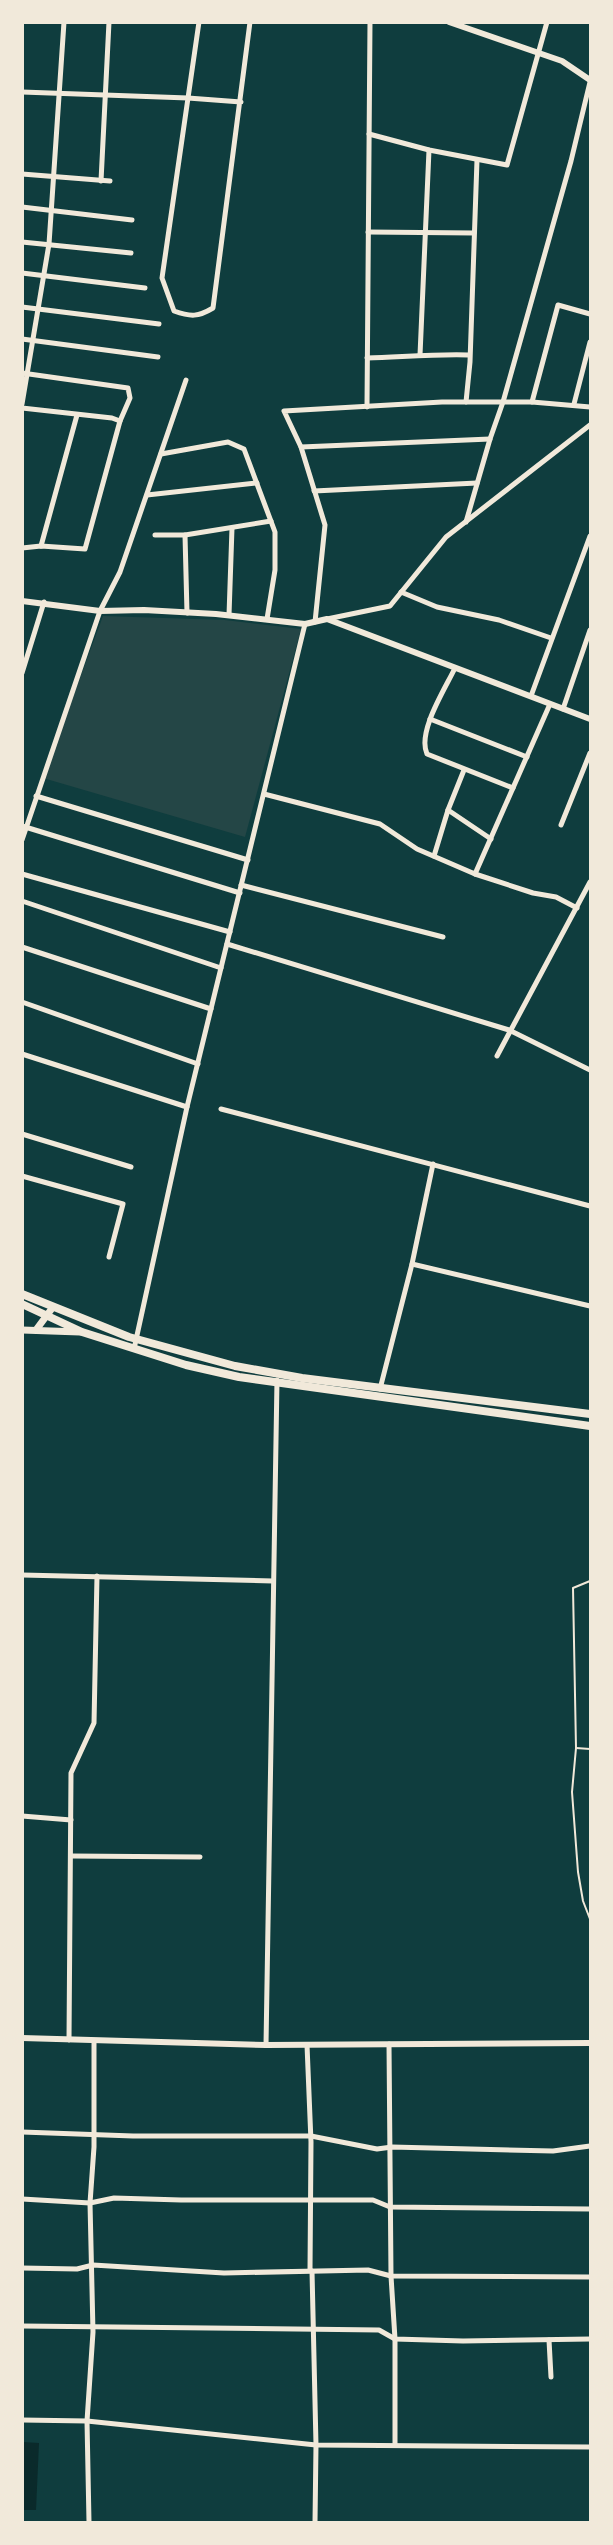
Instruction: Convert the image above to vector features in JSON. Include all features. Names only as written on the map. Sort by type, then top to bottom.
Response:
[{"type":"main road","points":[[22,1294],[138,1340],[192,1356],[379,1392],[591,1426]]},
{"type":"main road","points":[[22,1304],[82,1332],[201,1369],[277,1383],[591,1414]]},
{"type":"main road","points":[[36,1330],[53,1307]]},
{"type":"main road","points":[[22,1330],[82,1332]]},
{"type":"street","points":[[64,22],[49,244],[40,309],[25,374],[22,406],[120,422]]},
{"type":"street","points":[[101,181],[109,22]]},
{"type":"street","points":[[199,22],[162,278],[174,311],[189,316],[200,316],[213,308],[250,22]]},
{"type":"street","points":[[367,407],[370,22]]},
{"type":"street","points":[[449,22],[572,66],[591,81],[503,402],[466,522]]},
{"type":"street","points":[[369,134],[429,150],[507,165],[547,22]]},
{"type":"street","points":[[22,92],[241,102]]},
{"type":"street","points":[[420,355],[429,150]]},
{"type":"street","points":[[466,402],[477,160]]},
{"type":"street","points":[[22,174],[110,181]]},
{"type":"street","points":[[22,207],[132,220]]},
{"type":"street","points":[[368,232],[474,233]]},
{"type":"street","points":[[22,242],[131,253]]},
{"type":"street","points":[[22,273],[145,288]]},
{"type":"street","points":[[532,402],[558,305],[591,314]]},
{"type":"street","points":[[22,307],[159,324]]},
{"type":"street","points":[[22,339],[159,357]]},
{"type":"street","points":[[574,404],[591,342]]},
{"type":"street","points":[[367,358],[468,355]]},
{"type":"street","points":[[22,548],[41,546],[85,549],[120,422],[130,398],[128,388],[25,374]]},
{"type":"street","points":[[22,840],[24,826],[100,611],[120,572],[186,380]]},
{"type":"street","points":[[315,622],[325,525],[301,447],[284,411],[466,402],[532,402],[591,406]]},
{"type":"street","points":[[41,546],[77,415]]},
{"type":"street","points":[[22,601],[44,602],[100,611],[144,610],[229,615],[305,624],[390,606],[446,537],[591,424]]},
{"type":"street","points":[[301,447],[490,439]]},
{"type":"street","points":[[161,454],[228,442],[243,449],[275,532],[275,570],[267,619]]},
{"type":"street","points":[[147,495],[257,483]]},
{"type":"street","points":[[314,491],[477,483]]},
{"type":"street","points":[[155,535],[185,535],[271,521]]},
{"type":"street","points":[[229,615],[232,528]]},
{"type":"street","points":[[185,535],[187,613]]},
{"type":"street","points":[[531,696],[591,536]]},
{"type":"street","points":[[400,592],[437,607],[499,620],[551,638]]},
{"type":"street","points":[[22,673],[44,602]]},
{"type":"street","points":[[327,619],[591,719]]},
{"type":"street","points":[[134,1349],[138,1340],[198,1064],[305,624]]},
{"type":"street","points":[[563,709],[591,630]]},
{"type":"street","points":[[455,668],[430,719],[423,742],[427,754],[513,788]]},
{"type":"street","points":[[475,874],[550,704]]},
{"type":"street","points":[[430,719],[527,757]]},
{"type":"street","points":[[561,825],[591,753]]},
{"type":"street","points":[[434,856],[448,810],[464,770]]},
{"type":"street","points":[[264,794],[380,824],[417,849],[475,874],[533,893],[556,897],[577,908]]},
{"type":"street","points":[[36,796],[248,860]]},
{"type":"street","points":[[448,810],[491,839]]},
{"type":"street","points":[[24,826],[240,893]]},
{"type":"street","points":[[22,874],[230,933]]},
{"type":"street","points":[[497,1056],[544,965],[559,944],[591,882]]},
{"type":"street","points":[[241,885],[443,937]]},
{"type":"street","points":[[22,901],[221,968]]},
{"type":"street","points":[[227,944],[509,1030],[591,1070]]},
{"type":"street","points":[[22,947],[211,1009]]},
{"type":"street","points":[[22,1002],[198,1064]]},
{"type":"street","points":[[22,1054],[188,1107]]},
{"type":"street","points":[[221,1109],[591,1206]]},
{"type":"street","points":[[22,1134],[131,1167]]},
{"type":"street","points":[[379,1392],[412,1264],[433,1164]]},
{"type":"street","points":[[22,1176],[123,1204],[109,1257]]},
{"type":"street","points":[[412,1264],[591,1306]]},
{"type":"street","points":[[266,2045],[277,1374]]},
{"type":"street","points":[[22,1575],[273,1581]]},
{"type":"street","points":[[69,2040],[71,1773],[94,1723],[98,1576]]},
{"type":"street","points":[[22,1816],[71,1820]]},
{"type":"street","points":[[71,1856],[200,1857]]},
{"type":"street","points":[[22,2038],[266,2045],[591,2043]]},
{"type":"street","points":[[88,2523],[87,2421],[93,2325],[90,2203],[94,2134],[94,2041]]},
{"type":"street","points":[[307,2044],[311,2136],[310,2270],[312,2271],[316,2445],[315,2523]]},
{"type":"street","points":[[389,2044],[395,2445]]},
{"type":"street","points":[[22,2132],[311,2136],[377,2149],[392,2147],[553,2151],[591,2146]]},
{"type":"street","points":[[22,2199],[90,2203],[114,2198],[373,2200],[390,2207],[591,2210]]},
{"type":"street","points":[[22,2268],[77,2269],[93,2265],[224,2272],[368,2270],[391,2276],[591,2277]]},
{"type":"street","points":[[22,2326],[379,2330],[395,2339],[463,2341],[591,2339]]},
{"type":"street","points":[[549,2340],[551,2377]]},
{"type":"street","points":[[22,2420],[87,2421],[316,2445],[591,2447]]},
{"type":"lane","points":[[591,1581],[573,1587],[576,1748],[572,1792],[583,1901],[591,1919]]},
{"type":"lane","points":[[576,1748],[591,1749]]},
{"type":"shaded area","points":[[103,616],[225,620],[301,629],[245,837],[43,778]]},
{"type":"shaded area","points":[[23,2442],[39,2443],[36,2510],[23,2510]]}]
